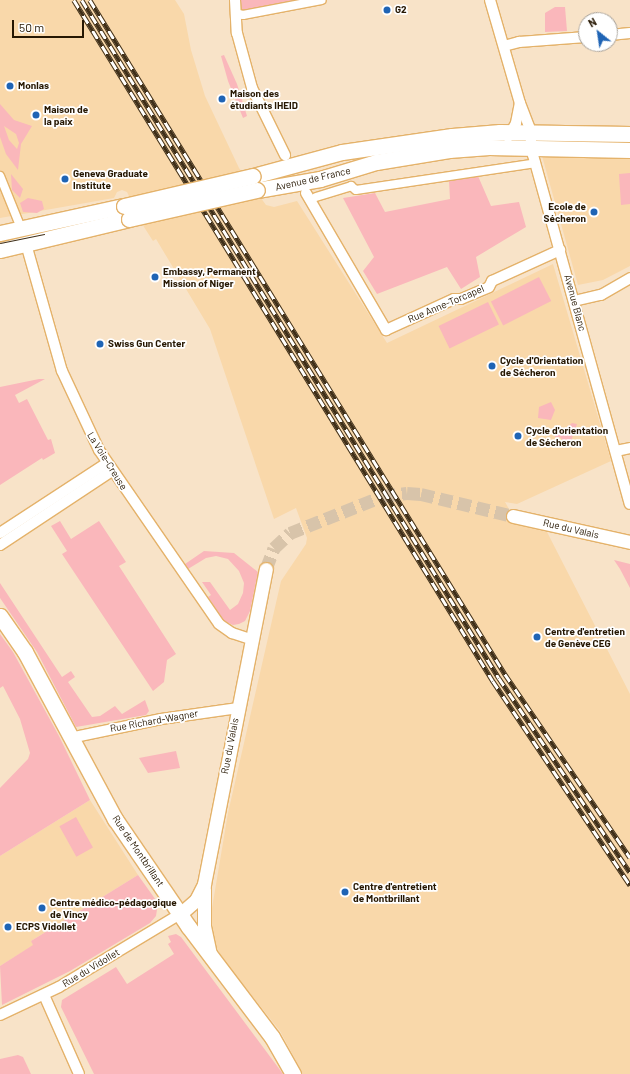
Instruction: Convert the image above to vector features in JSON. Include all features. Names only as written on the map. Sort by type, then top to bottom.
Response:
[{"type":"main road","name":"Avenue de France","points":[[255,183],[274,168],[342,152],[452,136],[530,132],[630,134]]},
{"type":"main road","name":"Avenue de France","points":[[0,233],[21,228],[127,212],[255,183],[286,186],[347,172],[376,162],[413,156],[489,147],[630,150]]},
{"type":"main road","name":"Avenue de France","points":[[0,250],[26,244],[127,212]]},
{"type":"main road","points":[[21,228],[26,244]]},
{"type":"main road","name":"Rue de Montbrillant","points":[[0,616],[25,652],[115,819],[180,914],[272,1037],[293,1074]]},
{"type":"street","points":[[234,0],[236,33],[252,88],[285,155]]},
{"type":"street","points":[[235,13],[243,15],[322,0]]},
{"type":"street","name":"Avenue Blanc","points":[[490,0],[530,132],[536,163],[630,504]]},
{"type":"street","points":[[618,34],[630,33]]},
{"type":"street","points":[[504,46],[519,42],[578,38]]},
{"type":"street","points":[[510,134],[520,103]]},
{"type":"street","name":"Avenue de France","points":[[316,197],[351,186],[356,190],[536,163]]},
{"type":"street","points":[[0,176],[21,228]]},
{"type":"street","name":"Rue Anne-Torcapel","points":[[306,193],[386,330],[454,299],[461,299],[489,287],[492,281],[560,250]]},
{"type":"street","name":"La Voie-Creuse","points":[[26,244],[62,372],[86,427],[110,467],[219,624],[232,633],[251,639]]},
{"type":"street","points":[[574,301],[601,295],[630,278]]},
{"type":"street","points":[[616,451],[630,448]]},
{"type":"street","points":[[0,545],[41,512],[110,467]]},
{"type":"street","points":[[0,533],[41,512]]},
{"type":"street","name":"Rue du Valais","points":[[513,516],[630,542]]},
{"type":"street","name":"Rue du Valais","points":[[180,914],[199,897],[204,884],[266,569]]},
{"type":"street","name":"Rue Richard-Wagner","points":[[70,738],[161,719],[238,708]]},
{"type":"street","points":[[204,884],[204,926],[211,956]]},
{"type":"street","name":"Rue du Vidollet","points":[[0,1015],[44,994],[180,914]]},
{"type":"street","points":[[44,994],[79,1074]]},
{"type":"shaded area","points":[[0,0],[175,0],[184,14],[191,50],[205,96],[239,168],[266,205],[274,207],[297,201],[387,343],[553,264],[611,461],[517,504],[505,502],[518,525],[547,532],[630,694],[630,1074],[303,1074],[280,1031],[222,958],[214,942],[211,914],[228,813],[281,581],[306,544],[307,538],[296,508],[274,519],[210,329],[156,239],[153,241],[144,227],[127,192],[122,190],[117,192],[114,198],[0,218]]},
{"type":"shaded area","points":[[239,0],[315,0],[241,13]]},
{"type":"shaded area","points":[[555,7],[565,7],[567,31],[545,32],[545,13]]},
{"type":"shaded area","points":[[224,55],[237,84],[247,116],[243,118],[228,81],[221,56]]},
{"type":"shaded area","points":[[0,104],[14,120],[32,126],[21,144],[18,170],[6,154],[0,137]],"holes":[[[4,126],[16,134],[19,143],[17,149],[9,140]]]},
{"type":"shaded area","name":"Ecole de Sécheron","points":[[542,156],[630,157],[630,266],[603,280],[578,285]]},
{"type":"shaded area","points":[[630,173],[630,204],[621,205],[619,174]]},
{"type":"shaded area","points":[[11,174],[23,189],[20,198],[12,190]]},
{"type":"shaded area","points":[[478,176],[491,206],[519,202],[526,227],[476,257],[480,277],[461,289],[447,267],[377,294],[363,271],[374,257],[343,198],[375,193],[385,212],[450,199],[449,181]]},
{"type":"shaded area","points":[[28,198],[42,201],[44,209],[37,213],[23,212],[20,203]]},
{"type":"shaded area","points":[[539,277],[551,301],[503,326],[491,302]]},
{"type":"shaded area","points":[[488,302],[499,324],[450,349],[439,326]]},
{"type":"shaded area","points":[[45,379],[15,395],[19,403],[27,399],[48,440],[51,439],[55,453],[43,460],[42,458],[0,485],[0,387]]},
{"type":"shaded area","points":[[551,402],[555,410],[551,420],[538,418],[539,407]]},
{"type":"shaded area","points":[[572,423],[577,424],[571,441],[566,444],[560,437],[555,437],[556,429],[566,428]]},
{"type":"shaded area","points":[[60,521],[71,539],[99,521],[126,562],[119,566],[176,654],[167,660],[164,682],[153,691],[62,554],[67,551],[51,526]]},
{"type":"shaded area","points":[[204,551],[234,553],[258,572],[250,611],[245,621],[233,625],[224,621],[208,597],[211,595],[202,582],[210,582],[230,610],[238,604],[243,593],[244,583],[239,571],[228,559],[216,556],[206,558],[188,569],[185,564]]},
{"type":"shaded area","points":[[614,560],[630,564],[630,588],[620,569]]},
{"type":"shaded area","points":[[0,583],[62,677],[71,671],[75,677],[68,682],[92,717],[100,716],[115,706],[122,714],[145,700],[149,711],[146,715],[76,727],[37,652],[0,598]]},
{"type":"shaded area","points":[[0,634],[13,652],[59,736],[90,800],[0,856],[0,788],[28,759],[30,753],[20,719],[3,686],[0,688]]},
{"type":"shaded area","points":[[176,751],[180,768],[148,773],[139,758]]},
{"type":"shaded area","name":"Centre médico-pédagogique de Vincy","points":[[90,800],[138,875],[31,941],[34,945],[0,966],[0,856]]},
{"type":"shaded area","points":[[76,817],[93,848],[76,857],[59,826]]},
{"type":"shaded area","points":[[138,875],[158,903],[156,916],[150,923],[70,971],[2,1005],[0,966],[33,945],[31,941]]},
{"type":"shaded area","points":[[176,934],[181,937],[283,1074],[94,1074],[61,1007],[62,1000],[116,967],[127,984],[174,954],[168,944],[171,942],[168,936]]},
{"type":"shaded area","points":[[18,1055],[23,1057],[31,1074],[0,1074],[0,1059]]},
{"type":"tunnel","points":[[266,569],[274,548],[290,533],[383,496],[407,493],[421,494],[513,516]]},
{"type":"tram line","points":[[0,243],[44,234]]},
{"type":"railway","points":[[74,0],[493,681],[630,885]]},
{"type":"railway","points":[[82,0],[499,678],[630,872]]},
{"type":"railway","points":[[90,0],[505,674],[630,857]]},
{"type":"place","name":"G2","points":[[387,10]]},
{"type":"place","name":"Monlas","points":[[10,86]]},
{"type":"place","name":"Maison des étudiants IHEID","points":[[222,99]]},
{"type":"place","name":"Maison de la paix","points":[[36,115]]},
{"type":"place","name":"Geneva Graduate Institute","points":[[65,179]]},
{"type":"place","name":"Ecole de Sécheron","points":[[594,212]]},
{"type":"place","name":"Embassy, Permanent Mission of Niger","points":[[155,277]]},
{"type":"place","name":"Swiss Gun Center","points":[[100,344]]},
{"type":"place","name":"Cycle d'Orientation de Sécheron","points":[[492,366]]},
{"type":"place","name":"Cycle d'orientation de Sécheron","points":[[518,436]]},
{"type":"place","name":"Centre d'entretien de Genève CEG","points":[[537,637]]},
{"type":"place","name":"Centre d'entretient de Montbrillant","points":[[345,892]]},
{"type":"place","name":"Centre médico-pédagogique de Vincy","points":[[42,908]]},
{"type":"place","name":"ECPS Vidollet","points":[[8,927]]}]
